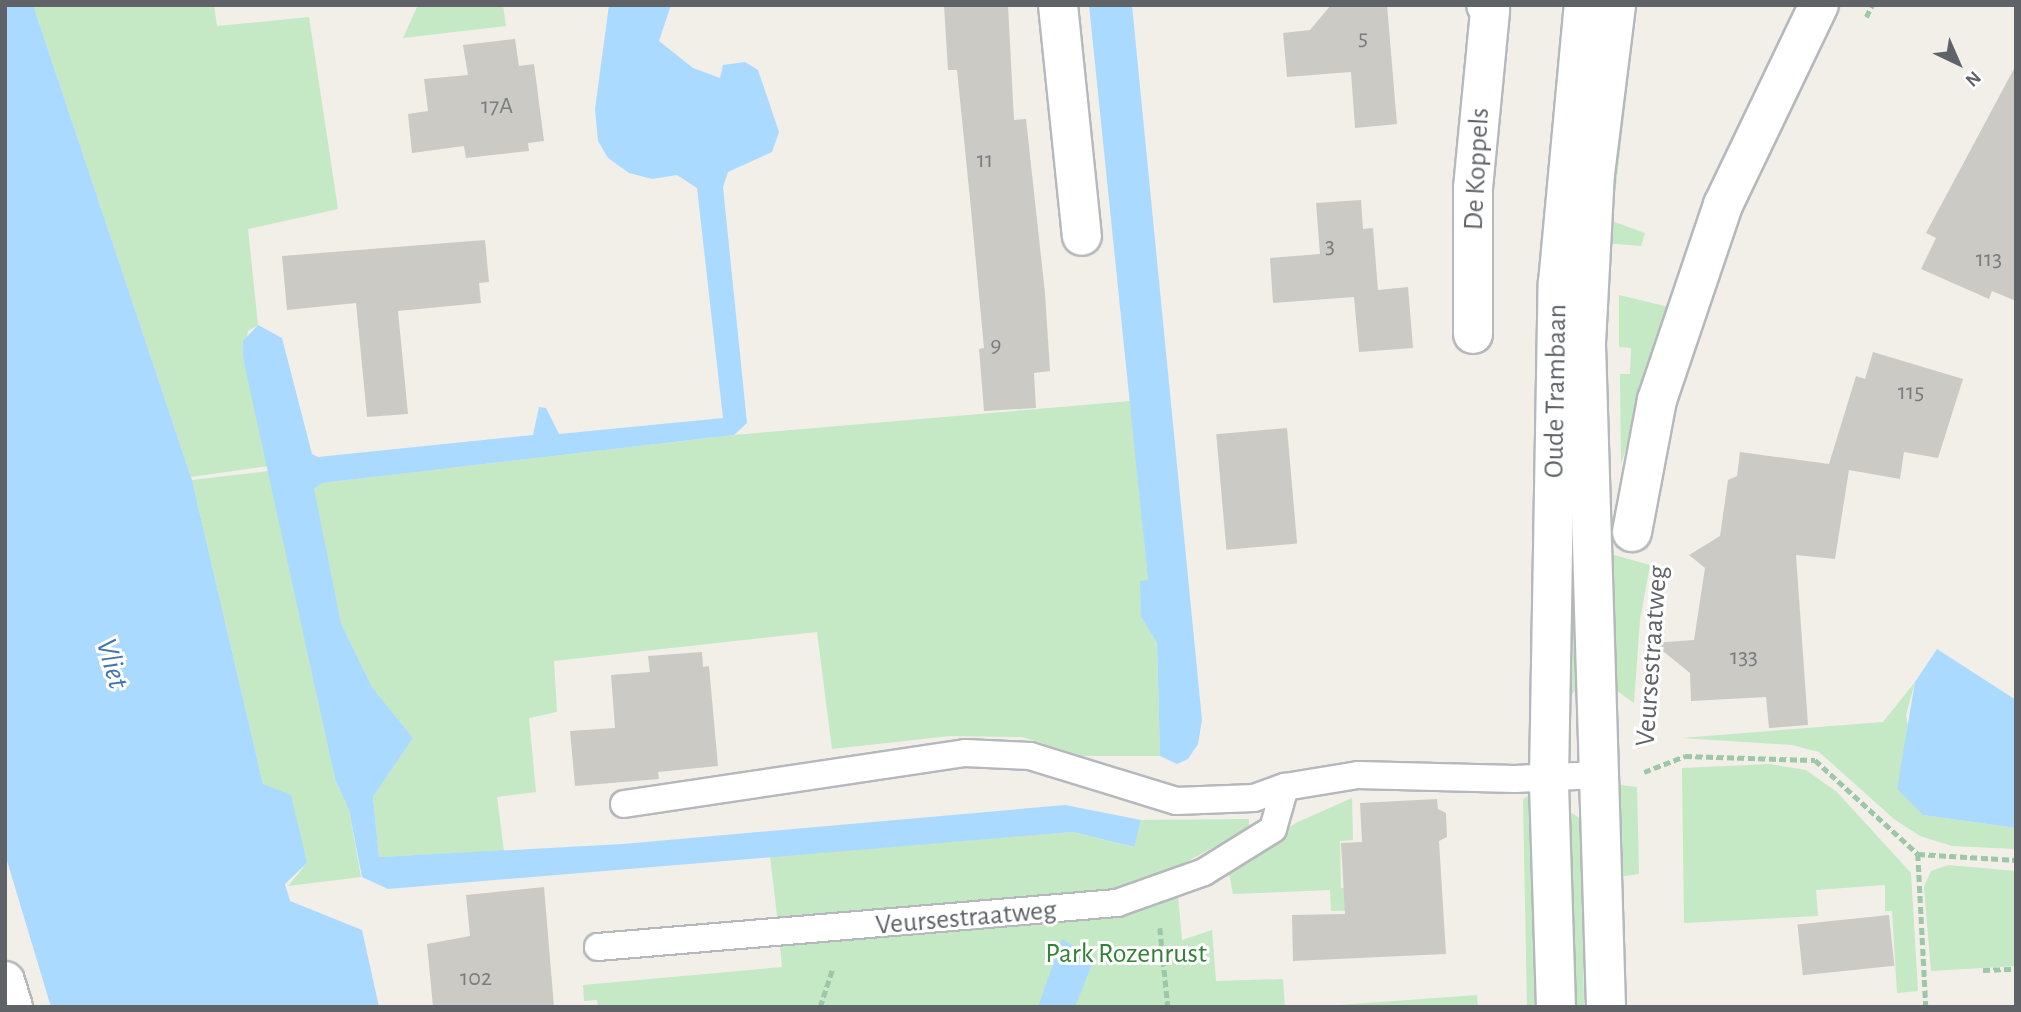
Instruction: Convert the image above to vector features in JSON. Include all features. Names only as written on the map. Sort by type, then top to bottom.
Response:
[{"type":"street","points":[[1058,5],[1082,236]]},
{"type":"street","name":"De Koppels","points":[[1473,334],[1473,188],[1490,10],[1486,5]]},
{"type":"street","name":"Oude Trambaan","points":[[1549,778],[1558,283],[1584,5]]},
{"type":"street","name":"Oude Trambaan","points":[[1597,775],[1586,343],[1595,174],[1616,5]]},
{"type":"street","name":"Veursestraatweg","points":[[1645,545],[1657,400],[1723,205],[1819,5]]},
{"type":"street","points":[[1597,775],[1606,1007]]},
{"type":"street","points":[[1549,778],[1556,1007]]},
{"type":"street","points":[[5,981],[13,1007]]},
{"type":"lane","points":[[624,804],[965,753],[1030,756],[1176,801],[1254,798],[1285,787],[1358,775],[1549,778],[1597,775]]},
{"type":"lane","name":"Veursestraatweg","points":[[598,947],[1064,910],[1117,903],[1204,872],[1273,829],[1285,787]]},
{"type":"path","name":"Veursestraatweg","points":[[1645,545],[1647,709]]},
{"type":"path","points":[[1597,775],[1645,772],[1685,756],[1815,760],[1918,854],[2016,860]]},
{"type":"path","name":"Veursestraatweg","points":[[1645,760],[1645,786]]},
{"type":"path","points":[[1918,854],[1926,1007]]},
{"type":"path","points":[[1157,889],[1168,1007]]},
{"type":"path","points":[[1983,970],[2016,969]]},
{"type":"green space","points":[[33,5],[214,5],[217,26],[309,17],[338,209],[248,229],[258,325],[248,331],[243,358],[269,466],[191,477]]},
{"type":"green space","points":[[418,5],[503,5],[506,26],[403,38]]},
{"type":"green space","points":[[1627,5],[1637,5],[1612,221],[1645,233],[1641,246],[1604,243]]},
{"type":"green space","points":[[1619,295],[1669,307],[1621,464],[1620,374],[1630,374],[1631,348],[1619,347]]},
{"type":"green space","points":[[1574,300],[1577,688],[1569,698]]},
{"type":"green space","points":[[1131,401],[1148,580],[1141,617],[1157,643],[1160,756],[1083,756],[1022,737],[950,736],[832,749],[817,632],[554,661],[557,712],[529,718],[536,792],[497,797],[504,851],[379,857],[373,797],[413,738],[372,687],[341,623],[315,500],[314,489],[321,483],[734,435]]},
{"type":"green space","points":[[269,471],[335,779],[349,810],[361,877],[288,886],[307,863],[263,784],[192,480]]},
{"type":"green space","points":[[1603,552],[1650,565],[1640,620],[1634,703],[1605,682]]},
{"type":"green space","points":[[1915,682],[1906,715],[1923,815],[2016,828],[2016,849],[1952,846],[1920,836],[1894,819],[1819,752],[1792,745],[1681,738],[1883,722]]},
{"type":"green space","points":[[1769,764],[1806,770],[1837,792],[1911,873],[1918,991],[1897,993],[1892,911],[1885,911],[1885,885],[1816,890],[1818,916],[1684,923],[1682,768]]},
{"type":"green space","points":[[1613,784],[1637,787],[1639,874],[1610,878]]},
{"type":"green space","points":[[1528,796],[1535,800],[1541,1007],[1527,1007],[1523,799]]},
{"type":"green space","points":[[1352,798],[1353,840],[1340,841],[1341,888],[1359,887],[1376,910],[1331,911],[1330,890],[1233,894],[1227,863],[1298,822]]},
{"type":"green space","points":[[1572,813],[1581,819],[1584,1007],[1568,1007],[1565,821]]},
{"type":"green space","points":[[1249,819],[1249,828],[1164,874],[1122,890],[778,924],[770,856],[1073,832],[1133,847],[1141,820]]},
{"type":"green space","points":[[1948,865],[2016,871],[2016,966],[1931,971],[1924,887],[1931,871]]},
{"type":"green space","name":"Park Rozenrust","points":[[1178,896],[1182,940],[1212,930],[1216,981],[1283,979],[1285,1007],[598,1007],[597,1000],[584,1001],[583,985],[782,967],[780,945],[823,941],[834,924]]},
{"type":"green space","points":[[1477,995],[1478,1007],[1312,1007]]},
{"type":"water","name":"Vliet","points":[[5,5],[33,5],[192,480],[263,784],[291,795],[307,863],[285,884],[290,901],[362,930],[379,1007],[51,1007],[5,854]]},
{"type":"water","points":[[609,5],[671,5],[659,41],[693,68],[720,78],[723,65],[745,62],[758,70],[779,132],[772,152],[728,172],[723,187],[747,423],[734,435],[322,483],[314,489],[341,623],[372,687],[413,738],[373,797],[379,857],[623,844],[1065,805],[1141,820],[1134,847],[1073,832],[388,889],[362,877],[349,810],[335,779],[243,358],[243,341],[258,325],[282,338],[312,454],[318,457],[533,435],[539,407],[546,408],[559,434],[723,418],[697,188],[677,175],[652,179],[629,173],[608,158],[598,141],[595,109]]},
{"type":"water","points":[[1089,5],[1132,5],[1202,720],[1198,744],[1188,759],[1177,764],[1160,756],[1157,643],[1141,617],[1140,581],[1148,580]]},
{"type":"water","points":[[1937,649],[2016,700],[2016,828],[1923,815],[1897,789],[1915,682]]},
{"type":"water","points":[[1062,939],[1094,959],[1075,1007],[1038,1007]]},
{"type":"building","points":[[944,5],[1008,5],[1014,120],[1026,119],[1045,293],[1050,371],[1034,373],[1036,408],[984,411],[979,349],[984,348],[970,199],[957,70],[948,70]]},
{"type":"building","points":[[1331,5],[1387,5],[1397,124],[1355,128],[1351,72],[1287,77],[1283,33],[1310,30]]},
{"type":"building","points":[[515,39],[519,66],[534,64],[544,141],[528,143],[529,151],[466,158],[464,146],[412,153],[408,114],[428,111],[424,79],[468,75],[463,45]]},
{"type":"building","points":[[2016,65],[2016,301],[1992,291],[1989,299],[1921,269],[1936,238],[1926,233]]},
{"type":"building","points":[[1361,200],[1363,229],[1373,228],[1378,290],[1408,287],[1413,348],[1359,352],[1354,297],[1273,303],[1270,258],[1320,254],[1316,203]]},
{"type":"building","points":[[485,240],[489,282],[479,283],[481,303],[398,311],[408,414],[367,417],[356,303],[287,310],[282,256]]},
{"type":"building","points":[[1873,352],[1963,379],[1938,458],[1904,452],[1900,479],[1849,470],[1835,559],[1796,555],[1808,725],[1769,728],[1766,697],[1691,701],[1690,673],[1653,643],[1694,640],[1705,568],[1689,555],[1720,536],[1728,480],[1737,476],[1740,452],[1829,464],[1856,376],[1865,379]]},
{"type":"building","points":[[1287,428],[1297,544],[1226,550],[1216,434]]},
{"type":"building","points":[[702,652],[703,667],[709,666],[718,766],[658,772],[659,779],[575,786],[570,731],[615,728],[611,675],[650,672],[648,656]]},
{"type":"building","points":[[1437,799],[1438,809],[1446,813],[1447,837],[1439,841],[1446,954],[1293,961],[1292,915],[1345,914],[1341,843],[1362,842],[1360,803]]},
{"type":"building","points":[[544,887],[554,1007],[433,1007],[427,944],[470,936],[466,895]]},
{"type":"building","points":[[1889,915],[1894,966],[1803,975],[1798,925]]}]
